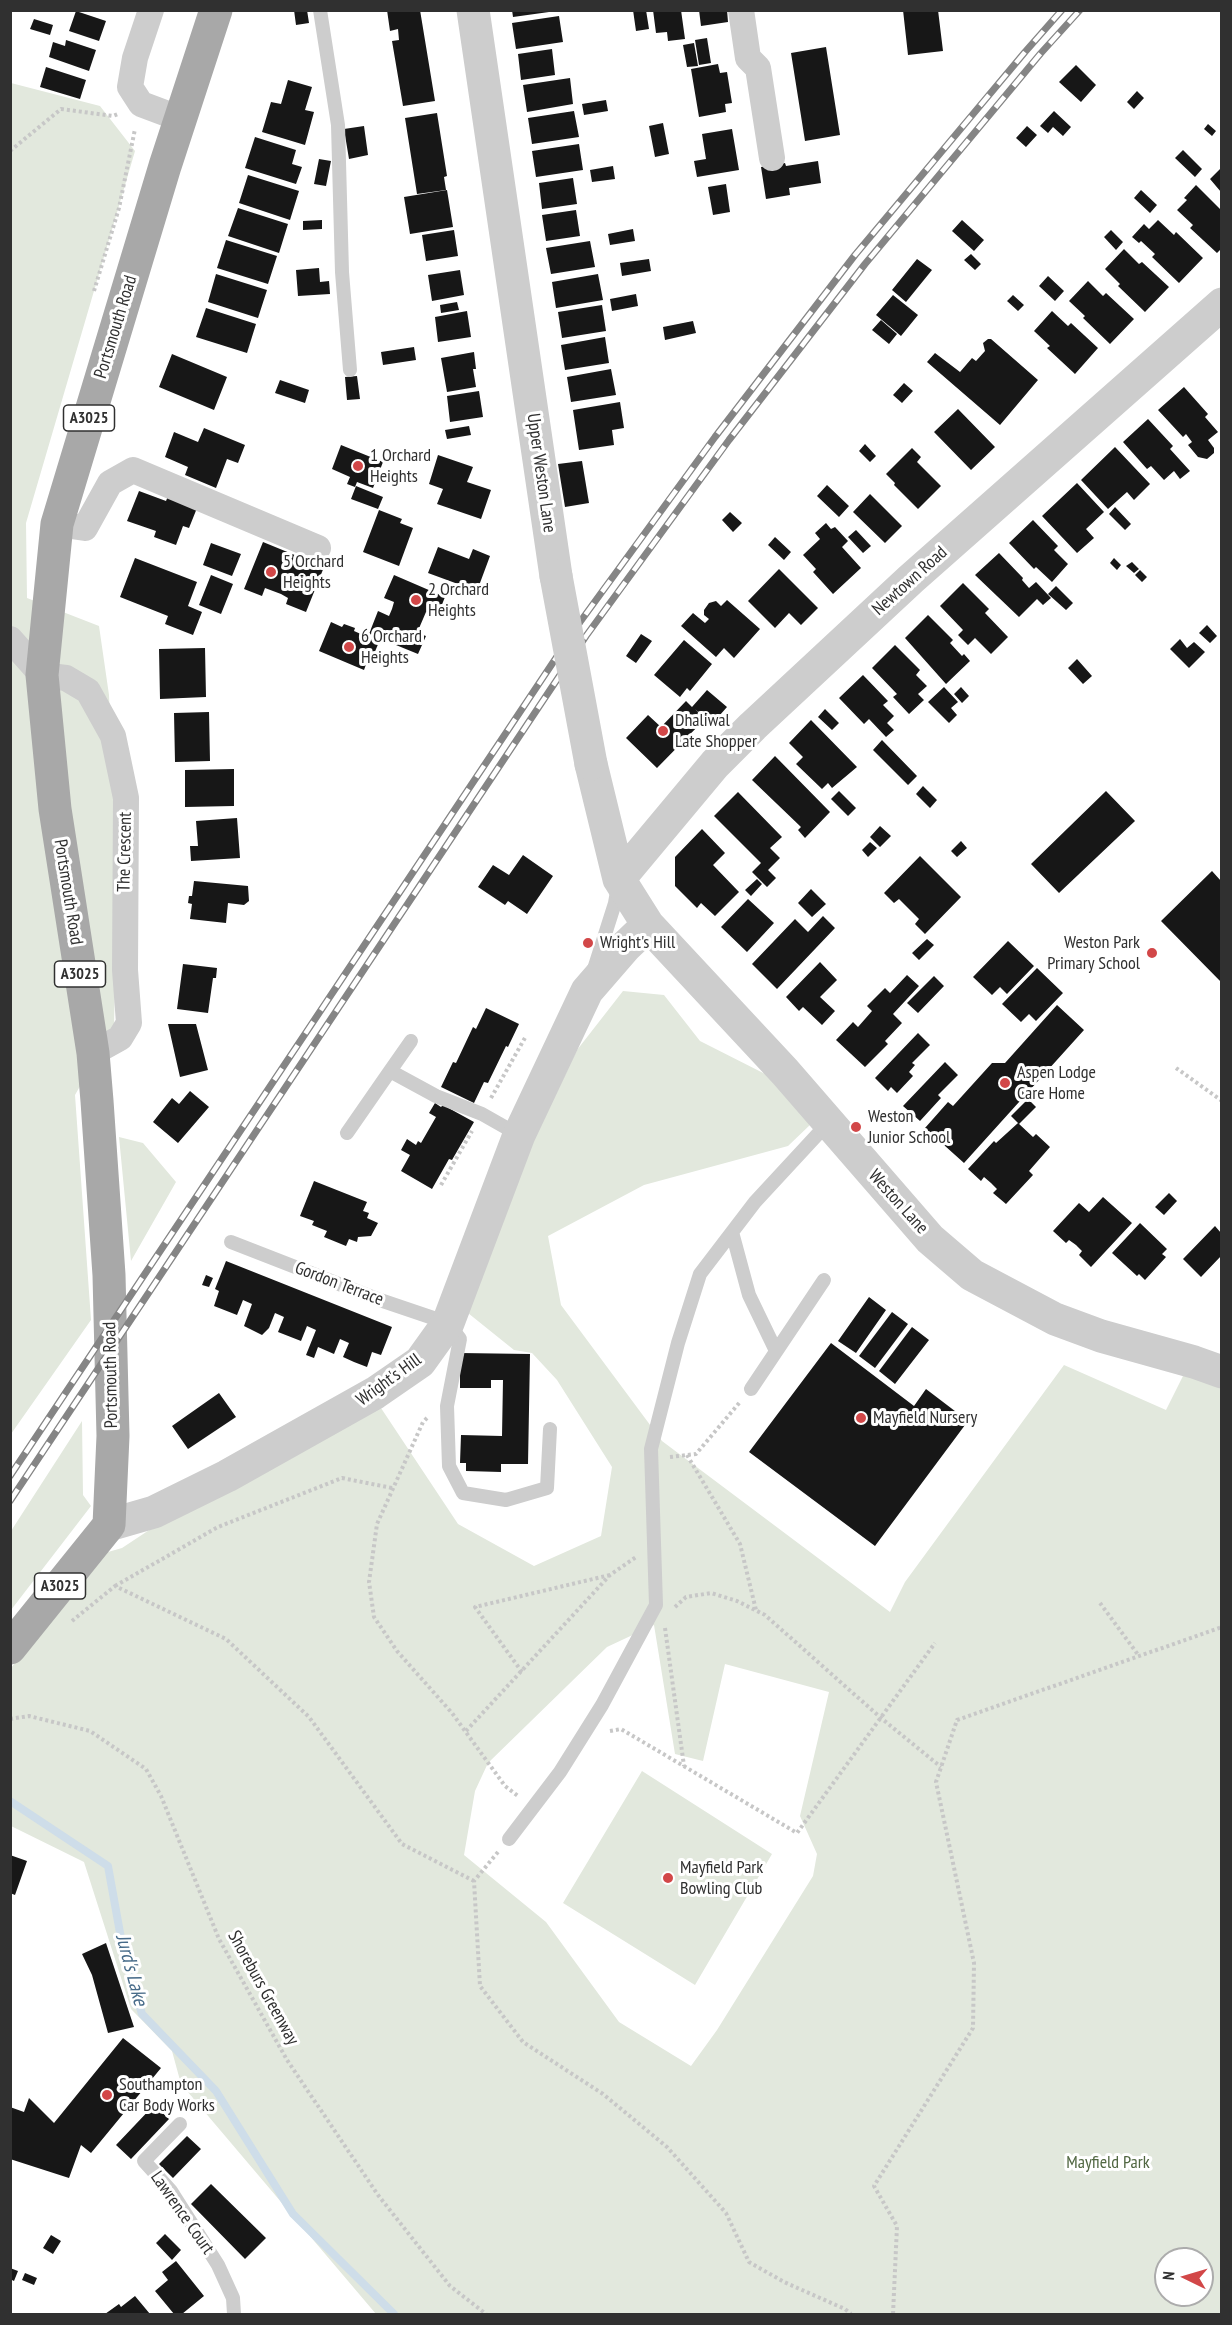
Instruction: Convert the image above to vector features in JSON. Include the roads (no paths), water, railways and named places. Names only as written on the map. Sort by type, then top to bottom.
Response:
[{"type":"main road","name":"Portsmouth Road","points":[[109,1525],[113,1436],[109,1275],[93,1053],[55,809],[42,675],[57,524],[165,166],[216,10]]},
{"type":"main road","name":"A3025","points":[[10,1648],[109,1525]]},
{"type":"street","points":[[151,10],[135,58],[130,87],[141,104],[181,119]]},
{"type":"street","name":"Upper Weston Lane","points":[[473,10],[556,576],[591,764],[619,879],[648,925]]},
{"type":"street","points":[[741,10],[748,58],[758,68],[772,158]]},
{"type":"street","name":"Newtown Road","points":[[619,879],[687,797],[738,741],[911,579],[1221,304]]},
{"type":"street","points":[[57,524],[85,528],[110,483],[133,470],[318,548]]},
{"type":"street","points":[[10,639],[42,675]]},
{"type":"street","name":"The Crescent","points":[[42,675],[66,678],[88,691],[113,736],[126,798],[125,970],[129,1023],[120,1038],[93,1053]]},
{"type":"street","name":"Wright's Hill","points":[[109,1525],[154,1512],[192,1493],[375,1393],[420,1362],[448,1323],[519,1135],[587,991],[626,946],[648,925]]},
{"type":"street","name":"Weston Lane","points":[[648,925],[829,1122],[930,1239],[972,1275],[1055,1319],[1101,1336],[1194,1362],[1221,1372]]},
{"type":"lane","points":[[320,10],[338,125],[342,272],[350,370]]},
{"type":"lane","points":[[587,991],[615,903],[619,879]]},
{"type":"lane","points":[[347,1133],[411,1041]]},
{"type":"lane","points":[[390,1071],[436,1096],[482,1114],[519,1135]]},
{"type":"lane","points":[[509,1839],[560,1772],[656,1605],[651,1449],[678,1343],[700,1274],[754,1202],[829,1122]]},
{"type":"lane","points":[[732,1232],[749,1295],[776,1351]]},
{"type":"lane","name":"Gordon Terrace","points":[[231,1242],[380,1300],[448,1323]]},
{"type":"lane","points":[[751,1389],[824,1281]]},
{"type":"lane","points":[[448,1323],[460,1339],[448,1400],[449,1466],[463,1493],[506,1500],[547,1488],[550,1429]]},
{"type":"lane","name":"Lawrence Court","points":[[180,2124],[144,2161],[171,2191],[218,2265],[233,2298],[234,2314]]},
{"type":"waterway","name":"Jurd's Lake","points":[[10,1801],[108,1866],[124,1955],[142,2014],[216,2091],[293,2214],[394,2314]]},
{"type":"railway","points":[[10,1476],[580,622],[715,437],[855,255],[1062,10]]},
{"type":"railway","points":[[10,1501],[586,636],[729,440],[865,264],[1041,53],[1080,10]]},
{"type":"place","name":"1 Orchard Heights","points":[[358,466]]},
{"type":"place","name":"5 Orchard Heights","points":[[271,572]]},
{"type":"place","name":"2 Orchard Heights","points":[[416,600]]},
{"type":"place","name":"6 Orchard Heights","points":[[349,647]]},
{"type":"place","name":"Dhaliwal Late Shopper","points":[[663,731]]},
{"type":"place","name":"Wright's Hill","points":[[588,943]]},
{"type":"place","name":"Weston Park Primary School","points":[[1152,953]]},
{"type":"place","name":"Aspen Lodge Care Home","points":[[1005,1083]]},
{"type":"place","name":"Weston Junior School","points":[[856,1127]]},
{"type":"place","name":"Mayfield Nursery","points":[[861,1418]]},
{"type":"place","name":"Mayfield Park Bowling Club","points":[[668,1878]]},
{"type":"place","name":"Southampton Car Body Works","points":[[107,2095]]},
{"type":"park label","name":"Mayfield Park","points":[[1108,2163]]}]
